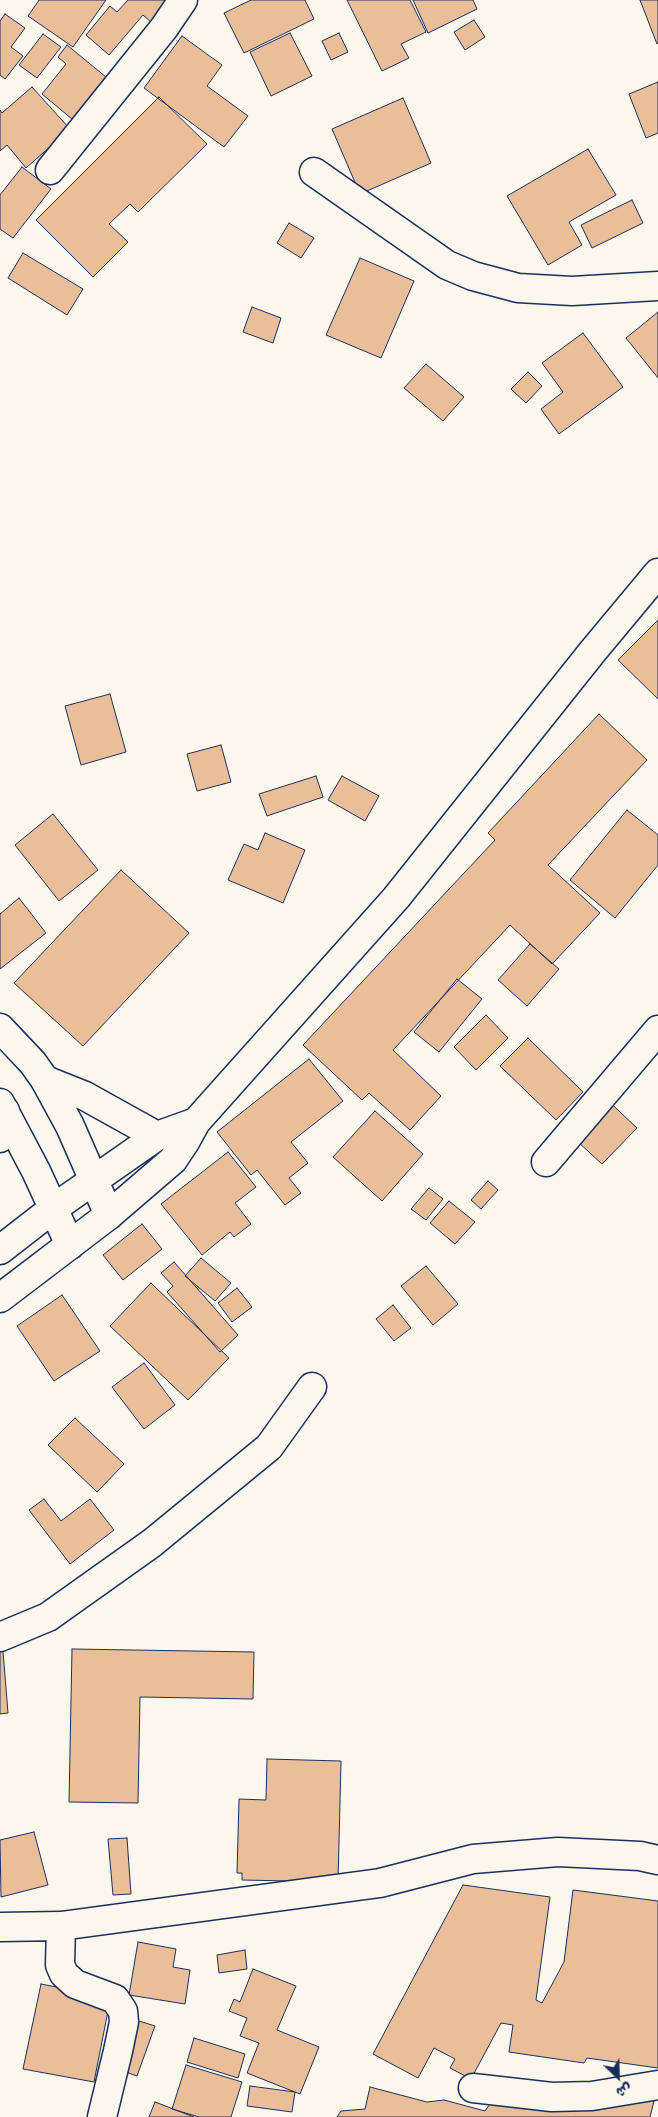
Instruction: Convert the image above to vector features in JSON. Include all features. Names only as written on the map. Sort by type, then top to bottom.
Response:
[{"type":"street","points":[[50,170],[164,28],[183,0]]},
{"type":"street","points":[[314,172],[447,265],[473,276],[518,288],[572,291],[658,286]]},
{"type":"street","points":[[0,1298],[70,1245],[173,1160],[186,1142],[196,1122],[396,898],[592,650],[658,573]]},
{"type":"street","points":[[0,1028],[45,1080],[70,1126],[108,1214]]},
{"type":"street","points":[[546,1162],[658,1030]]},
{"type":"street","points":[[45,1080],[85,1096],[157,1136]]},
{"type":"street","points":[[0,1138],[2,1107]]},
{"type":"street","points":[[2,1107],[54,1208],[70,1245]]},
{"type":"street","points":[[0,1250],[54,1208],[157,1136],[196,1122]]},
{"type":"street","points":[[0,1637],[48,1617],[152,1544],[269,1447],[312,1387]]},
{"type":"street","points":[[0,1927],[61,1926],[380,1883],[473,1859],[558,1852],[640,1856],[658,1860]]},
{"type":"street","points":[[61,1926],[60,1965],[64,1974],[75,1984],[115,1999],[123,2012],[124,2022],[102,2117]]},
{"type":"street","points":[[473,2088],[552,2097],[592,2096],[658,2085]]},
{"type":"building","points":[[39,0],[106,0],[73,47],[28,16]]},
{"type":"building","points":[[128,0],[174,0],[153,24],[143,15],[109,55],[86,35],[110,6],[117,12]]},
{"type":"building","points":[[251,0],[305,0],[314,19],[244,53],[224,13]]},
{"type":"building","points":[[347,0],[410,0],[426,32],[401,44],[409,58],[382,71]]},
{"type":"building","points":[[413,0],[473,0],[477,9],[428,33]]},
{"type":"building","points":[[640,0],[658,0],[657,44]]},
{"type":"building","points":[[5,14],[25,28],[11,47],[23,56],[5,79],[0,75],[0,21]]},
{"type":"building","points":[[474,20],[485,37],[465,50],[454,32]]},
{"type":"building","points":[[290,33],[312,76],[271,96],[250,52]]},
{"type":"building","points":[[339,33],[348,52],[331,60],[322,41]]},
{"type":"building","points":[[43,34],[61,47],[37,78],[19,65]]},
{"type":"building","points":[[182,36],[222,65],[207,86],[248,116],[224,147],[144,88]]},
{"type":"building","points":[[67,45],[112,82],[78,124],[42,94],[66,64],[58,57]]},
{"type":"building","points":[[658,82],[658,133],[646,138],[629,94]]},
{"type":"building","points":[[32,87],[70,129],[26,168],[7,145],[0,151],[0,110],[2,113]]},
{"type":"building","points":[[159,97],[207,144],[138,212],[130,204],[109,224],[128,242],[93,277],[36,220]]},
{"type":"building","points":[[403,98],[431,163],[360,194],[332,129]]},
{"type":"building","points":[[588,149],[616,195],[569,222],[582,245],[548,265],[507,196]]},
{"type":"building","points":[[22,167],[51,189],[13,238],[0,229],[0,195]]},
{"type":"building","points":[[632,200],[643,223],[592,248],[581,225]]},
{"type":"building","points":[[289,223],[314,238],[301,258],[277,243]]},
{"type":"building","points":[[23,253],[83,289],[67,315],[8,278]]},
{"type":"building","points":[[360,258],[414,281],[381,358],[326,335]]},
{"type":"building","points":[[252,307],[281,318],[273,343],[243,332]]},
{"type":"building","points":[[658,312],[658,378],[626,338]]},
{"type":"building","points":[[583,333],[623,387],[559,434],[541,409],[563,392],[542,363]]},
{"type":"building","points":[[426,364],[464,397],[443,421],[404,388]]},
{"type":"building","points":[[528,372],[542,386],[526,403],[511,389]]},
{"type":"building","points":[[658,620],[658,699],[618,660]]},
{"type":"building","points":[[110,694],[126,752],[81,765],[65,706]]},
{"type":"building","points":[[599,714],[647,760],[548,865],[600,913],[552,964],[510,925],[393,1050],[441,1096],[410,1130],[369,1093],[362,1100],[303,1045],[495,840],[488,833]]},
{"type":"building","points":[[221,745],[231,782],[197,791],[187,754]]},
{"type":"building","points":[[316,776],[323,797],[267,816],[259,794]]},
{"type":"building","points":[[342,776],[379,796],[365,821],[328,800]]},
{"type":"building","points":[[627,810],[658,835],[658,865],[615,918],[570,880]]},
{"type":"building","points":[[53,814],[98,870],[59,901],[15,845]]},
{"type":"building","points":[[265,833],[305,850],[283,903],[228,880],[244,844],[258,850]]},
{"type":"building","points":[[121,870],[189,933],[83,1046],[14,983]]},
{"type":"building","points":[[19,898],[46,933],[0,969],[0,914]]},
{"type":"building","points":[[530,944],[559,969],[527,1006],[498,980]]},
{"type":"building","points":[[457,979],[482,999],[439,1052],[414,1032]]},
{"type":"building","points":[[486,1015],[508,1038],[476,1070],[454,1047]]},
{"type":"building","points":[[528,1038],[583,1092],[556,1120],[500,1066]]},
{"type":"building","points":[[309,1059],[343,1101],[291,1142],[308,1163],[289,1178],[301,1193],[285,1205],[257,1170],[251,1175],[217,1132]]},
{"type":"building","points":[[603,1096],[637,1128],[602,1164],[577,1141]]},
{"type":"building","points":[[375,1111],[423,1154],[382,1201],[333,1157]]},
{"type":"building","points":[[228,1152],[256,1187],[235,1203],[251,1224],[234,1237],[230,1232],[202,1255],[161,1204]]},
{"type":"building","points":[[488,1181],[498,1190],[481,1209],[471,1200]]},
{"type":"building","points":[[429,1188],[443,1199],[426,1220],[411,1209]]},
{"type":"building","points":[[449,1201],[475,1222],[455,1244],[430,1223]]},
{"type":"building","points":[[142,1224],[162,1249],[123,1280],[103,1255]]},
{"type":"building","points":[[201,1258],[231,1283],[215,1301],[185,1276]]},
{"type":"building","points":[[174,1262],[238,1335],[220,1352],[167,1292],[173,1286],[161,1273]]},
{"type":"building","points":[[426,1266],[458,1304],[433,1325],[401,1286]]},
{"type":"building","points":[[151,1283],[229,1358],[188,1400],[110,1326]]},
{"type":"building","points":[[237,1288],[252,1307],[232,1322],[218,1303]]},
{"type":"building","points":[[62,1295],[100,1351],[54,1381],[17,1326]]},
{"type":"building","points":[[393,1305],[411,1328],[394,1341],[376,1319]]},
{"type":"building","points":[[144,1363],[175,1405],[144,1429],[112,1387]]},
{"type":"building","points":[[75,1418],[124,1464],[97,1492],[48,1445]]},
{"type":"building","points":[[44,1499],[61,1521],[90,1499],[114,1530],[70,1564],[29,1510]]},
{"type":"building","points":[[2,1639],[8,1713],[0,1714],[0,1640]]},
{"type":"building","points":[[72,1649],[254,1652],[253,1699],[140,1697],[138,1803],[69,1802]]},
{"type":"building","points":[[267,1759],[341,1761],[338,1882],[242,1880],[242,1873],[237,1873],[239,1799],[266,1800]]},
{"type":"building","points":[[34,1832],[48,1885],[1,1897],[0,1840]]},
{"type":"building","points":[[127,1838],[131,1894],[113,1895],[108,1839]]},
{"type":"building","points":[[463,1885],[550,1897],[536,2000],[542,2003],[564,1962],[573,1890],[658,1901],[658,2068],[587,2058],[584,2063],[509,2052],[513,2025],[501,2023],[471,2079],[450,2068],[455,2059],[434,2048],[418,2078],[373,2054]]},
{"type":"building","points":[[138,1942],[176,1949],[173,1967],[190,1970],[185,2004],[129,1995]]},
{"type":"building","points":[[245,1950],[247,1969],[219,1973],[217,1955]]},
{"type":"building","points":[[253,1969],[296,1986],[277,2030],[319,2047],[300,2094],[247,2073],[259,2043],[240,2036],[247,2018],[229,2011],[234,1999],[240,2002]]},
{"type":"building","points":[[41,1984],[92,1994],[109,2006],[94,2082],[23,2069]]},
{"type":"building","points":[[120,2015],[155,2026],[137,2076],[102,2064]]},
{"type":"building","points":[[194,2038],[245,2054],[238,2078],[187,2062]]},
{"type":"building","points":[[186,2065],[242,2082],[231,2117],[199,2117],[172,2109]]},
{"type":"building","points":[[250,2086],[295,2092],[292,2112],[247,2106]]},
{"type":"building","points":[[370,2087],[427,2102],[444,2100],[485,2111],[494,2098],[535,2104],[547,2112],[559,2094],[634,2088],[654,2101],[650,2117],[337,2117],[341,2111],[365,2109]]},
{"type":"building","points":[[155,2102],[194,2117],[149,2117]]}]
